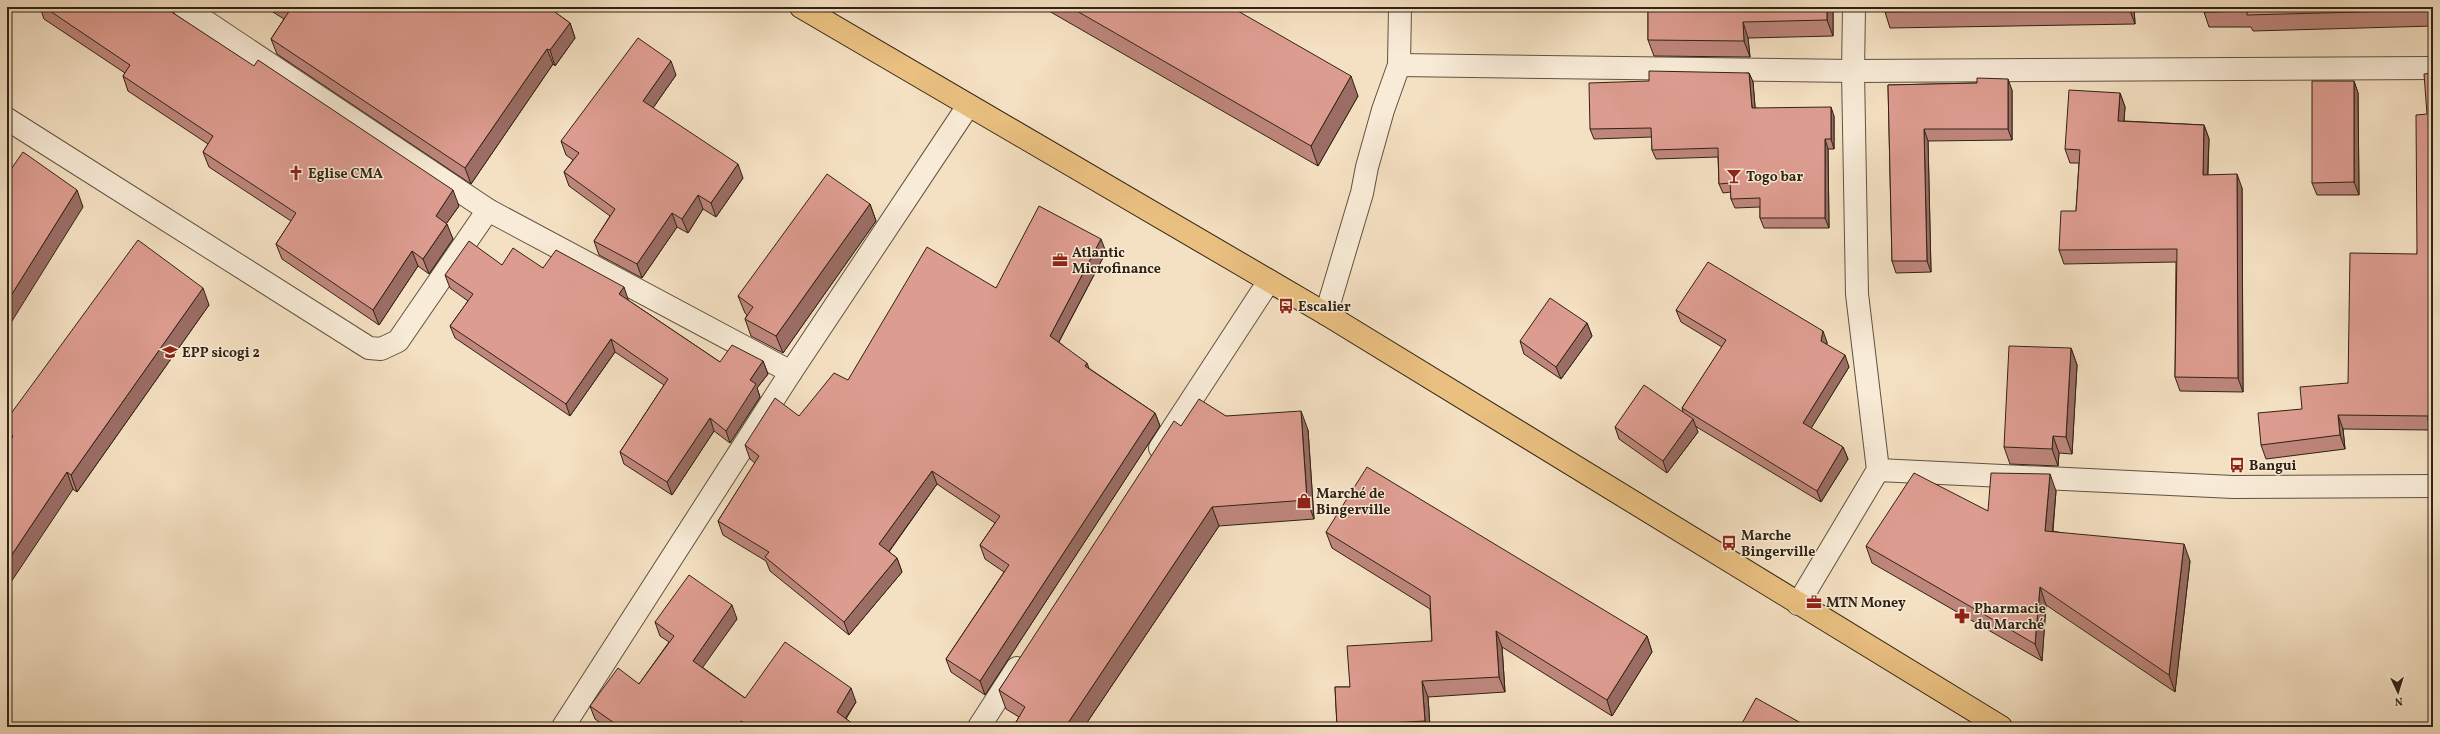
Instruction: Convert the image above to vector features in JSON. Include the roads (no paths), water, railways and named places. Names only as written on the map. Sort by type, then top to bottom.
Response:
[{"type":"main road","points":[[801,7],[1326,314],[2001,727]]},
{"type":"street","points":[[184,7],[488,210],[791,372]]},
{"type":"street","points":[[1326,314],[1362,193],[1383,110],[1398,65],[1400,7]]},
{"type":"street","points":[[1798,604],[1878,470],[1858,294],[1853,71],[1854,7]]},
{"type":"street","points":[[1398,65],[1853,71],[2433,68]]},
{"type":"street","points":[[563,727],[791,372],[968,106]]},
{"type":"street","points":[[7,119],[369,348],[381,349],[398,341],[488,210]]},
{"type":"street","points":[[1148,468],[1269,281]]},
{"type":"street","points":[[1878,470],[2233,487],[2433,486]]},
{"type":"street","points":[[979,727],[1026,654]]},
{"type":"place","name":"Eglise CMA","points":[[296,173]]},
{"type":"place","name":"Togo bar","points":[[1734,176]]},
{"type":"place","name":"Atlantic Microfinance","points":[[1060,260]]},
{"type":"place","name":"Escalier","points":[[1286,306]]},
{"type":"place","name":"EPP sicogi 2","points":[[170,352]]},
{"type":"place","name":"Bangui","points":[[2237,465]]},
{"type":"place","name":"Marché de Bingerville","points":[[1304,501]]},
{"type":"place","name":"Marche Bingerville","points":[[1729,543]]},
{"type":"place","name":"MTN Money","points":[[1814,602]]},
{"type":"place","name":"Pharmacie du Marché","points":[[1962,616]]}]
